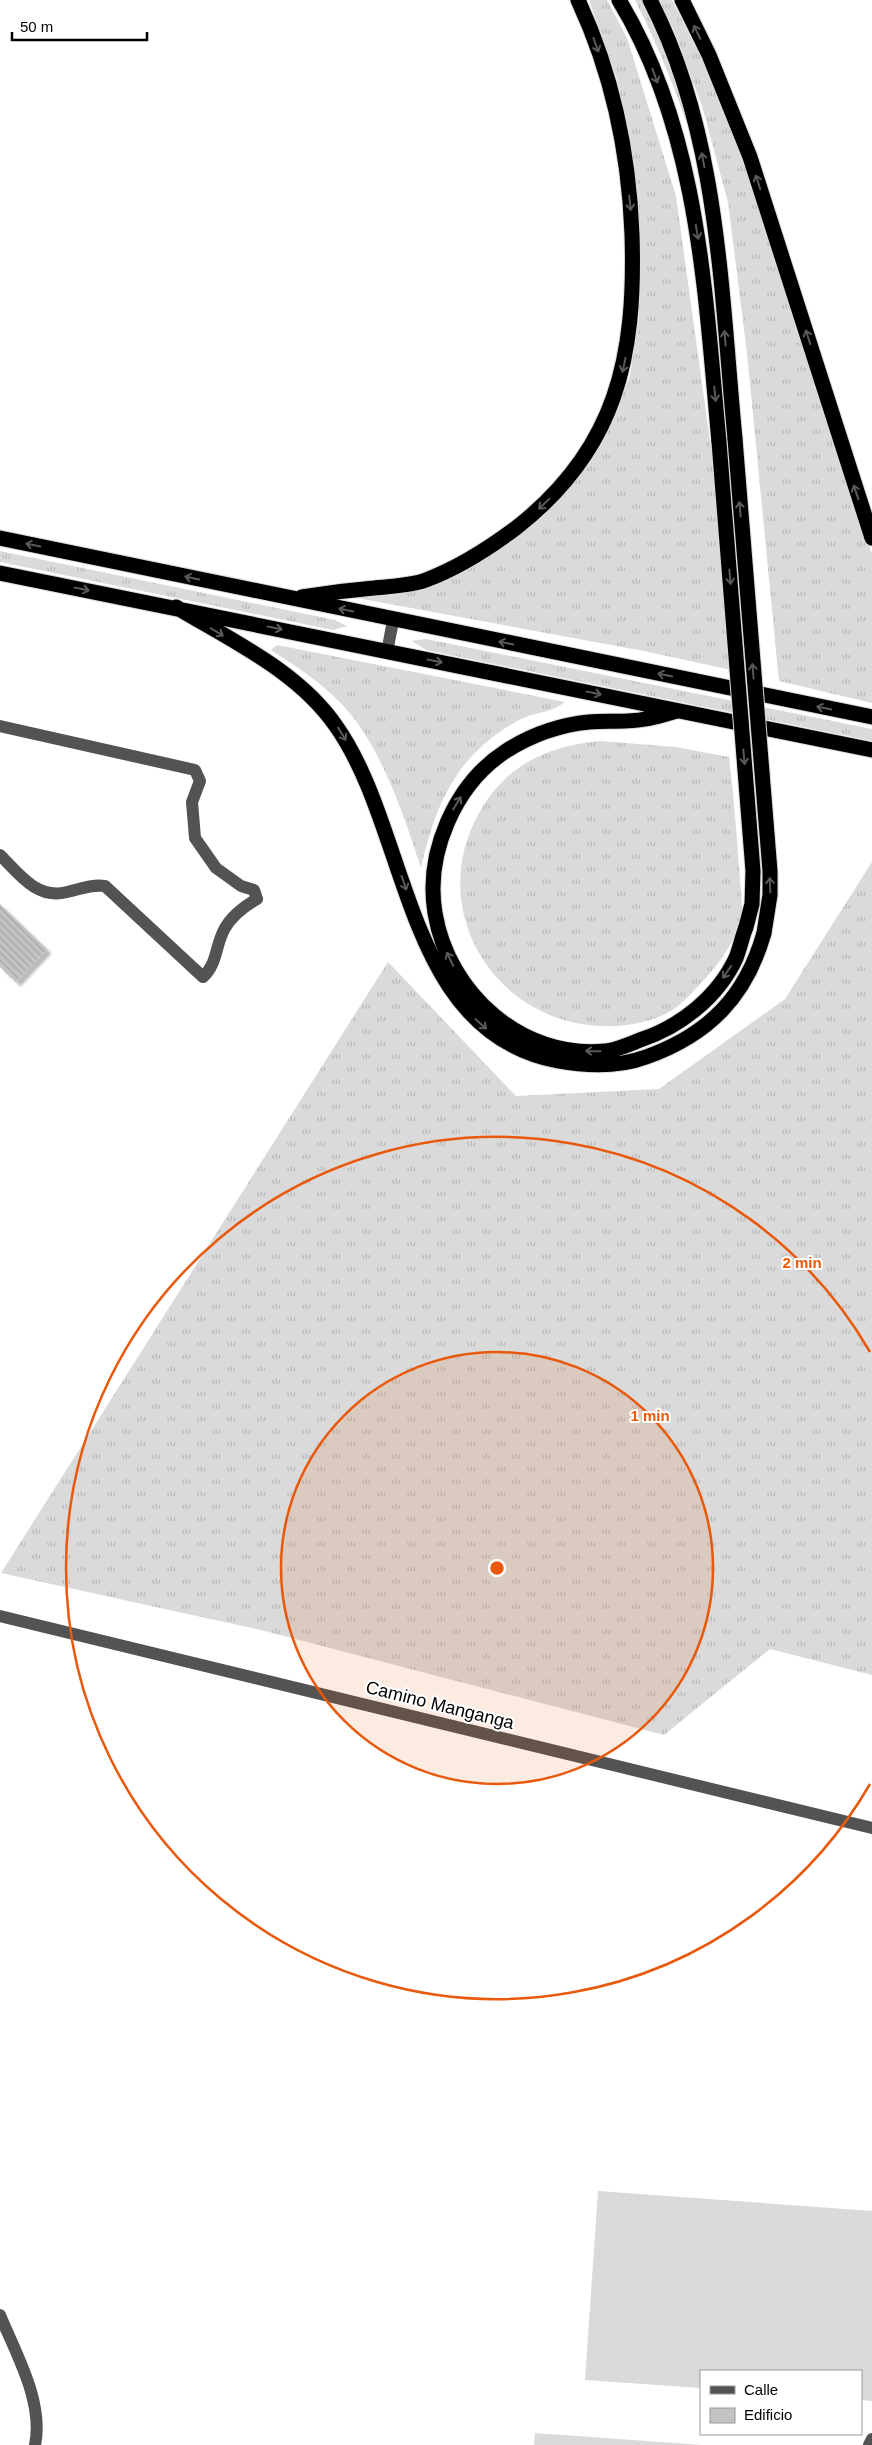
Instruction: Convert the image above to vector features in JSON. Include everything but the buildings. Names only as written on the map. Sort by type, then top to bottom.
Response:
[{"type":"highway","points":[[292,598],[423,582],[459,566],[528,519],[565,483],[589,450],[608,415],[621,378],[630,333],[633,298],[631,212],[621,130],[597,48],[578,0]]},
{"type":"highway","points":[[620,0],[649,59],[669,116],[690,191],[701,253],[719,442],[753,871],[752,904],[736,958],[712,994],[687,1017],[660,1034],[607,1051],[562,1050],[521,1035],[484,1009],[457,974],[442,941],[435,912],[434,877],[440,843],[452,811],[466,789],[485,768],[520,744],[559,727],[588,722],[645,720],[680,711]]},
{"type":"highway","points":[[176,607],[271,664],[295,682],[336,725],[366,777],[423,938],[439,971],[458,1001],[485,1028],[509,1043],[540,1058],[571,1064],[608,1065],[639,1060],[668,1049],[697,1032],[722,1011],[756,962],[764,934],[770,895],[770,871],[735,439],[715,236],[703,162],[678,62],[650,0]]},
{"type":"highway","points":[[682,0],[708,55],[750,157],[872,538]]},
{"type":"highway","points":[[0,538],[872,717]]},
{"type":"highway","points":[[0,573],[176,607],[387,652],[872,750]]},
{"type":"street","points":[[387,652],[393,620]]},
{"type":"street","points":[[0,726],[195,770],[200,781],[192,802],[194,838],[216,868],[241,886],[254,890],[257,899],[243,908],[225,928],[212,969],[203,978],[105,886],[93,884],[66,893],[49,894],[33,887],[0,855]]},
{"type":"street","name":"Camino Manganga","points":[[0,1616],[872,1828]]},
{"type":"street","points":[[0,2315],[31,2392],[38,2431],[35,2445]]},
{"type":"street","points":[[869,2445],[872,2439]]},
{"type":"green space","points":[[589,0],[607,0],[627,38],[676,196],[718,499],[736,671],[644,651],[357,598],[357,596],[389,595],[421,590],[466,571],[521,534],[607,431],[630,376],[639,316],[640,231],[629,134],[617,79]]},
{"type":"green space","points":[[635,0],[643,0],[683,91],[697,156],[669,76]]},
{"type":"green space","points":[[658,0],[672,0],[709,73],[748,171],[818,397],[872,554],[872,703],[779,681],[747,353],[728,202],[702,106],[673,28]]},
{"type":"green space","points":[[0,551],[335,620],[347,626],[333,630],[0,562]]},
{"type":"green space","points":[[426,639],[872,729],[872,741],[426,650],[412,641]]},
{"type":"green space","points":[[277,645],[565,702],[560,706],[519,720],[498,733],[465,764],[452,782],[442,801],[421,868],[394,792],[367,738],[356,721],[338,700],[306,673],[271,650]]},
{"type":"green space","points":[[600,741],[676,747],[729,757],[742,908],[740,924],[733,940],[718,964],[694,991],[679,1005],[663,1015],[646,1021],[619,1026],[601,1026],[563,1020],[529,1005],[501,982],[480,954],[466,922],[460,886],[464,850],[479,813],[502,782],[515,770],[546,753]]},
{"type":"green space","points":[[872,862],[872,1675],[770,1649],[664,1735],[261,1630],[1,1573],[388,962],[516,1096],[659,1089],[785,999]]},
{"type":"green space","points":[[598,2191],[872,2211],[872,2401],[862,2400],[862,2370],[700,2370],[700,2388],[585,2380]]},
{"type":"green space","points":[[535,2433],[702,2445],[534,2445]]}]
